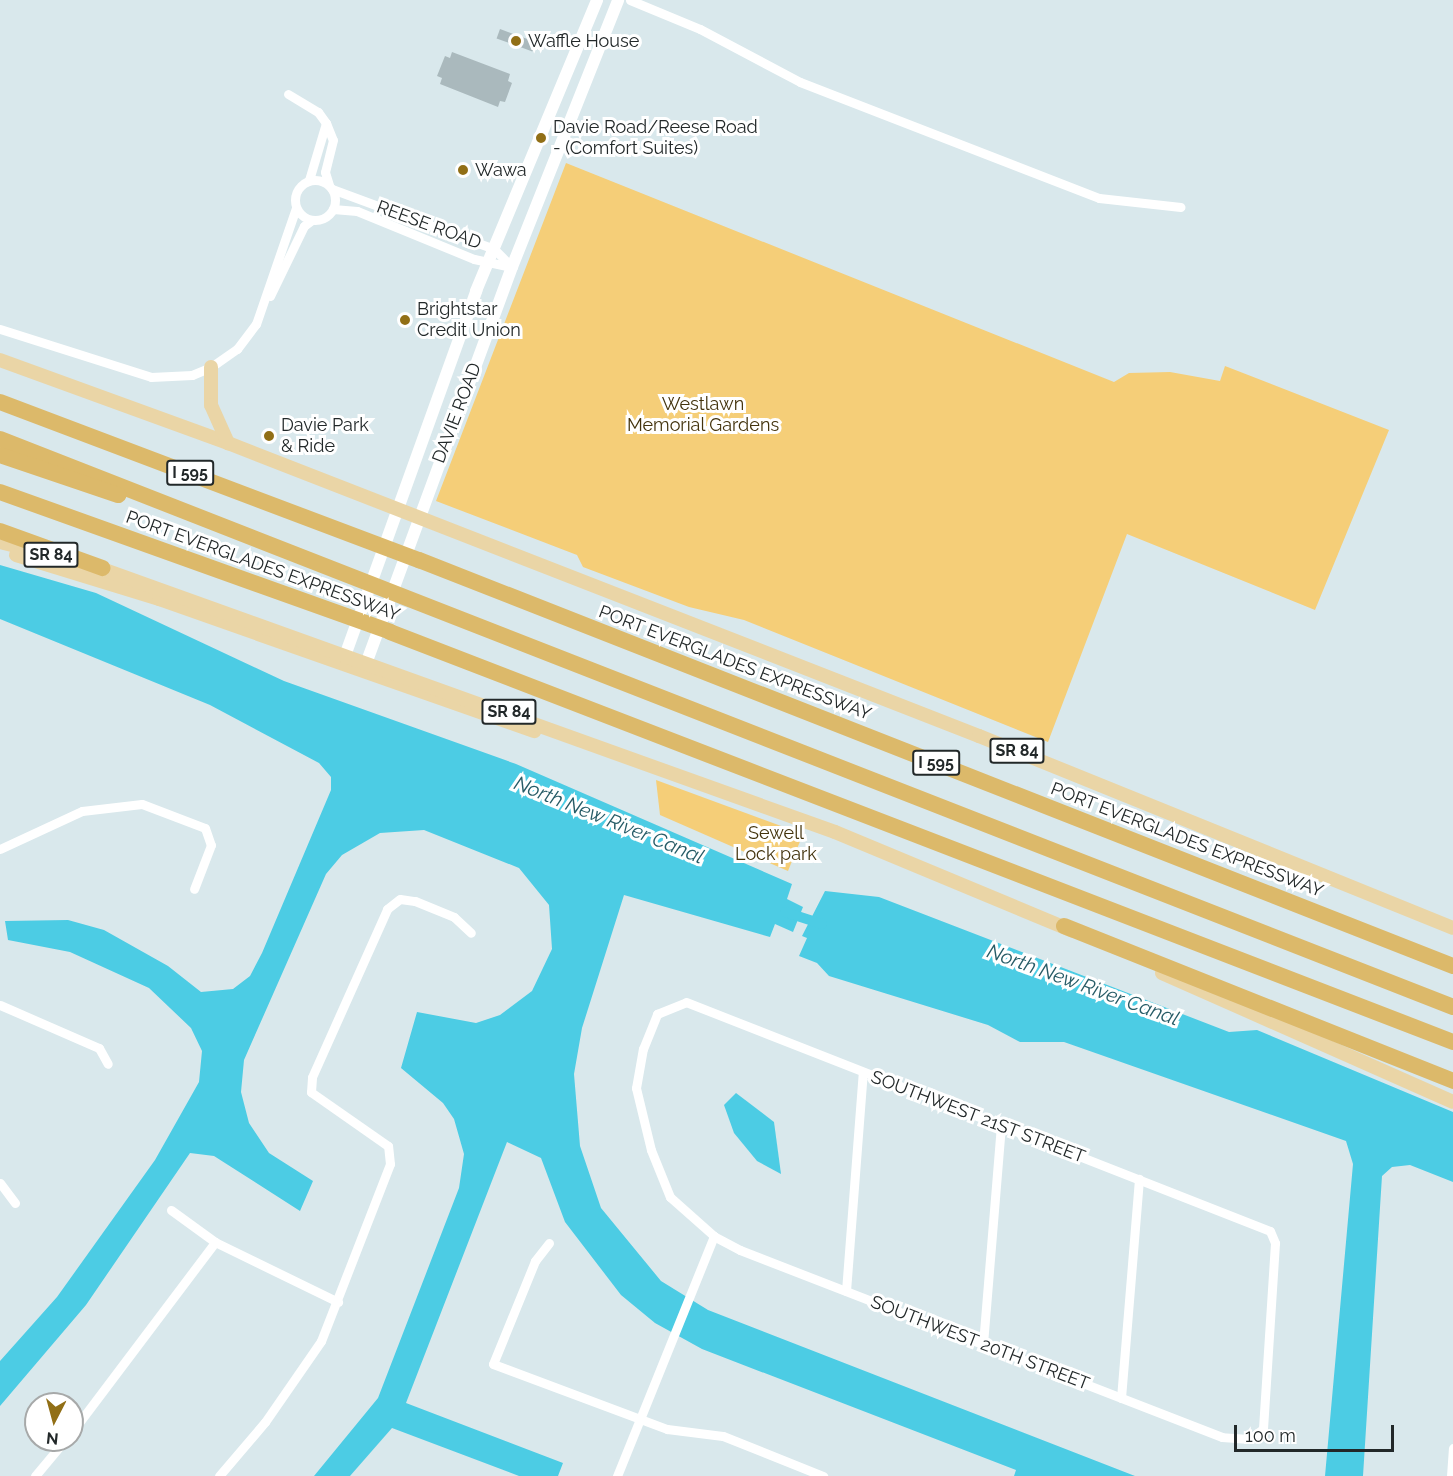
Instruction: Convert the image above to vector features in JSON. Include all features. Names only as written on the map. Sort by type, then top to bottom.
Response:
[{"type":"highway","name":"PORT EVERGLADES EXPRESSWAY","points":[[4,401],[419,560],[1453,966]]},
{"type":"highway","points":[[0,439],[1453,1006]]},
{"type":"highway","points":[[0,455],[270,546]]},
{"type":"highway","name":"PORT EVERGLADES EXPRESSWAY","points":[[0,492],[390,632],[1453,1042]]},
{"type":"highway","points":[[0,531],[102,568]]},
{"type":"highway","points":[[1064,926],[1453,1081]]},
{"type":"main road","name":"DAVIE ROAD","points":[[346,653],[400,511],[488,264],[597,0]]},
{"type":"main road","name":"DAVIE ROAD","points":[[367,661],[512,267],[618,0]]},
{"type":"main road","name":"SR 84","points":[[0,360],[228,443],[979,736],[1453,927]]},
{"type":"main road","points":[[211,368],[211,405],[228,443]]},
{"type":"main road","name":"SR 84","points":[[0,542],[102,568],[346,653],[835,832],[1064,926],[1282,1030],[1453,1102]]},
{"type":"main road","points":[[0,550],[159,599],[544,734],[652,764]]},
{"type":"street","points":[[630,0],[700,29],[800,82],[1099,198],[1181,207]]},
{"type":"street","points":[[0,329],[152,377],[192,375],[211,368],[249,335],[304,226],[312,220],[325,218],[333,209],[325,172],[333,140],[326,123],[318,112],[288,94]]},
{"type":"street","points":[[266,303],[296,208],[296,191],[309,180],[326,123]]},
{"type":"street","points":[[309,180],[330,187]]},
{"type":"street","name":"REESE ROAD","points":[[330,187],[494,249],[512,267]]},
{"type":"street","points":[[296,208],[312,220]]},
{"type":"street","name":"REESE ROAD","points":[[333,209],[357,211],[488,264],[512,267]]},
{"type":"street","points":[[0,849],[82,812],[142,804],[205,828],[211,845],[194,889]]},
{"type":"street","points":[[219,1476],[298,1378],[338,1302],[382,1191],[390,1164],[388,1146],[318,1100],[310,1092],[312,1077],[387,909],[400,899],[415,901],[454,917],[471,933]]},
{"type":"street","name":"SOUTHWEST 21ST STREET","points":[[686,1002],[1270,1231],[1275,1243],[1263,1429],[1249,1439]]},
{"type":"street","name":"SOUTHWEST 20TH STREET","points":[[686,1002],[657,1014],[643,1049],[636,1088],[651,1150],[670,1197],[714,1236],[846,1291],[1222,1437],[1249,1439]]},
{"type":"street","points":[[0,1005],[99,1048],[108,1064]]},
{"type":"street","points":[[846,1291],[864,1072]]},
{"type":"street","points":[[983,1344],[1001,1125]]},
{"type":"street","points":[[1121,1398],[1139,1179]]},
{"type":"street","points":[[0,1183],[15,1203]]},
{"type":"street","points":[[171,1210],[215,1242],[338,1302]]},
{"type":"street","points":[[617,1476],[690,1289],[714,1236]]},
{"type":"street","points":[[84,1416],[215,1242]]},
{"type":"street","points":[[549,1243],[535,1261],[493,1364],[667,1429],[723,1436],[823,1476]]},
{"type":"street","points":[[1451,1476],[1453,1448]]},
{"type":"street","points":[[35,1476],[55,1452]]},
{"type":"green space","name":"Westlawn Memorial Gardens","points":[[566,163],[1114,382],[1129,373],[1170,372],[1220,381],[1225,366],[1389,430],[1315,610],[1127,534],[1048,742],[744,620],[689,607],[583,567],[577,555],[436,501]]},
{"type":"green space","name":"Sewell Lock park","points":[[656,780],[803,834],[788,871],[660,815]]},
{"type":"water","points":[[0,565],[96,593],[284,681],[516,764],[792,884],[787,899],[803,907],[793,932],[775,924],[770,937],[624,895],[582,1028],[574,1074],[580,1146],[601,1208],[661,1281],[708,1310],[1135,1476],[1014,1476],[1016,1470],[702,1349],[655,1323],[621,1295],[565,1222],[541,1158],[507,1142],[406,1403],[563,1463],[558,1476],[519,1476],[392,1428],[350,1476],[314,1476],[378,1398],[459,1188],[464,1154],[454,1119],[443,1103],[401,1068],[417,1012],[476,1023],[500,1015],[532,991],[552,949],[549,905],[519,868],[424,830],[380,833],[342,855],[326,874],[244,1060],[241,1092],[249,1123],[269,1153],[313,1181],[300,1211],[214,1156],[190,1153],[86,1305],[0,1406],[0,1361],[57,1297],[155,1160],[199,1082],[202,1051],[191,1028],[149,988],[70,952],[8,940],[5,921],[68,920],[104,930],[168,966],[201,992],[233,989],[250,976],[262,953],[331,790],[331,777],[319,763],[210,705],[0,619]]},
{"type":"water","points":[[825,891],[879,897],[1229,1032],[1257,1030],[1453,1112],[1453,1182],[1410,1165],[1392,1167],[1382,1176],[1363,1476],[1325,1476],[1353,1164],[1346,1141],[1064,1042],[1020,1042],[988,1025],[829,976],[817,963],[799,956],[807,938],[802,936]]},
{"type":"water","points":[[736,1093],[774,1122],[781,1174],[757,1161],[734,1133],[724,1105]]},
{"type":"building","name":"Waffle House","points":[[500,29],[536,42],[532,51],[497,38]]},
{"type":"building","points":[[452,52],[510,74],[508,81],[512,83],[505,102],[500,101],[498,107],[440,84],[442,78],[437,76],[445,56],[450,58]]},
{"type":"waterway","name":"North New River Canal","points":[[785,912],[822,924]]},
{"type":"place","name":"Waffle House","points":[[516,41]]},
{"type":"place","name":"Davie Road/Reese Road - (Comfort Suites)","points":[[541,138]]},
{"type":"place","name":"Wawa","points":[[463,170]]},
{"type":"place","name":"Brightstar Credit Union","points":[[405,320]]},
{"type":"place","name":"Davie Park & Ride","points":[[269,436]]}]
